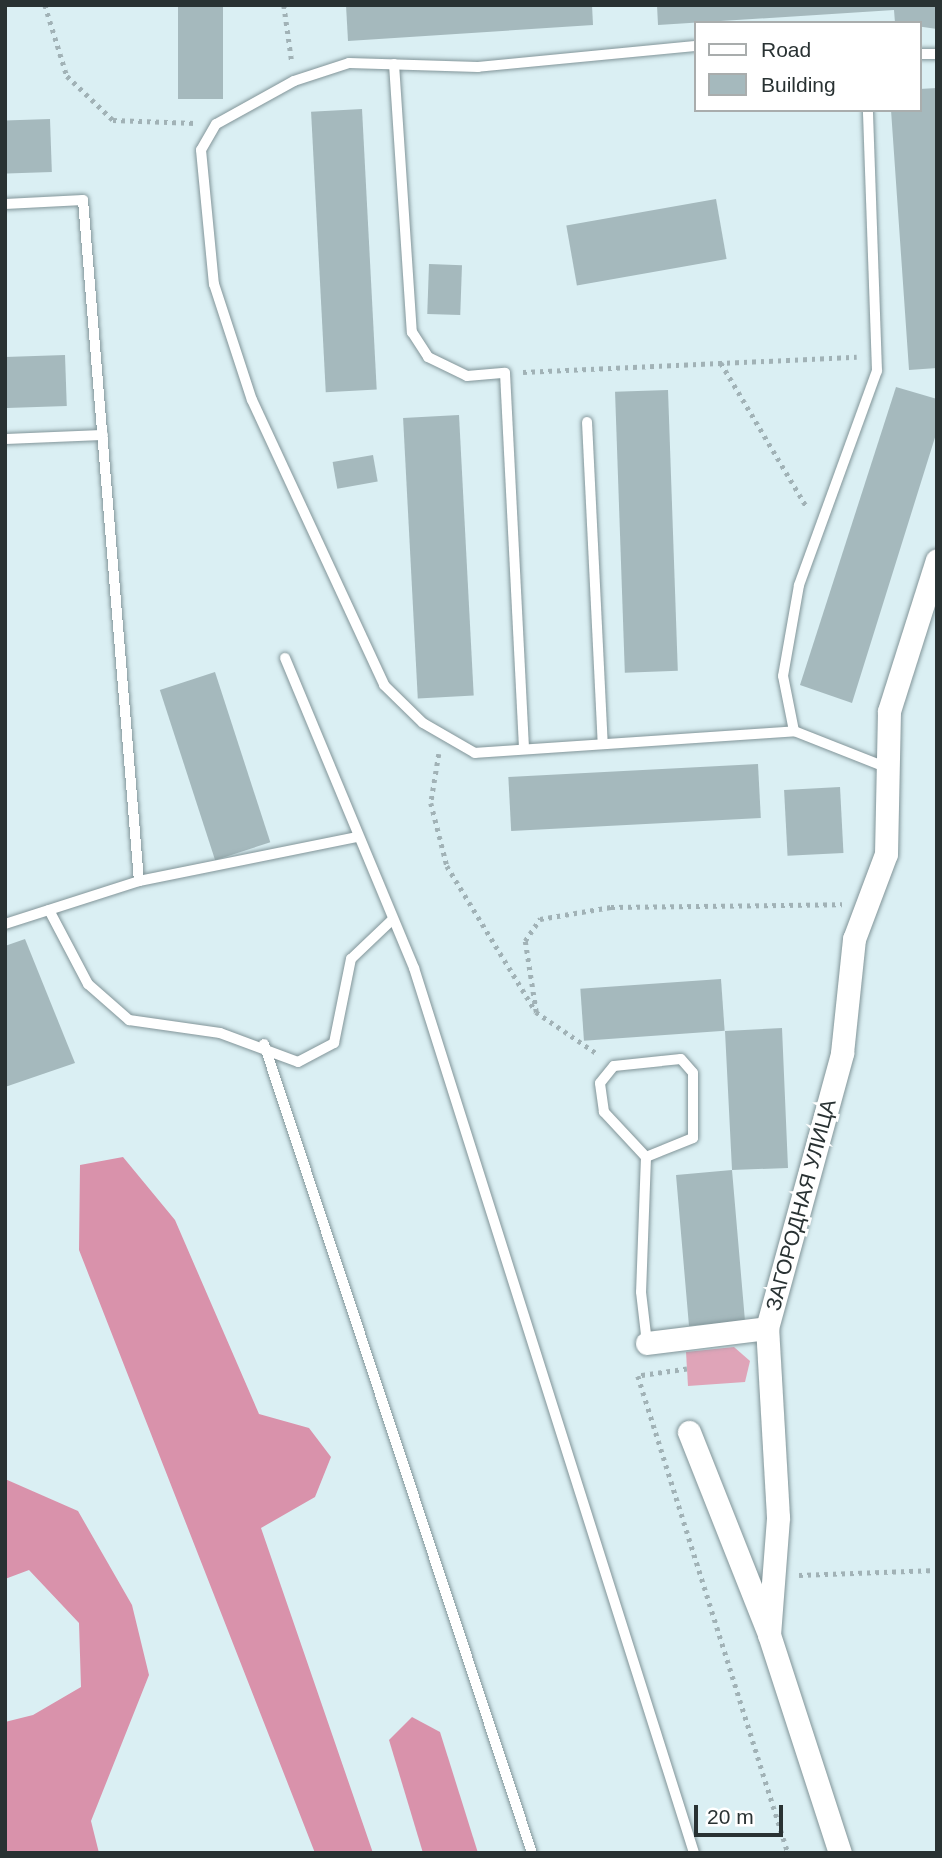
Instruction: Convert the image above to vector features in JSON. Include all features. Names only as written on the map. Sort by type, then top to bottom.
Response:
[{"type":"street","name":"ЗАГОРОДНАЯ УЛИЦА","points":[[840,1853],[769,1635],[778,1517],[767,1328],[842,1053],[854,939],[886,855],[889,711],[937,560]]},
{"type":"street","points":[[647,1343],[767,1328]]},
{"type":"street","points":[[689,1432],[769,1635]]},
{"type":"lane","points":[[694,46],[478,67],[349,63],[294,81],[216,124],[201,150],[203,209],[214,285],[252,400],[384,685],[443,734],[475,752],[794,731],[888,768]]},
{"type":"lane","points":[[394,64],[412,332],[428,357],[467,376],[505,373],[524,748]]},
{"type":"lane","points":[[794,731],[783,676],[799,584],[877,356],[868,112]]},
{"type":"lane","points":[[5,204],[83,200],[139,881]]},
{"type":"lane","points":[[587,422],[603,744]]},
{"type":"lane","points":[[5,439],[103,435]]},
{"type":"lane","points":[[285,658],[414,968],[694,1853]]},
{"type":"lane","points":[[5,924],[139,881],[358,837]]},
{"type":"lane","points":[[49,910],[88,984],[129,1020],[264,1044],[298,1062],[334,1043],[351,959],[393,919]]},
{"type":"lane","points":[[264,1044],[533,1853]]},
{"type":"lane","points":[[646,1157],[693,1138],[693,1073],[681,1059],[614,1066],[600,1083],[604,1112],[646,1157],[641,1292],[647,1343]]},
{"type":"path","points":[[45,5],[67,76],[113,120],[216,124]]},
{"type":"path","points":[[284,5],[294,81]]},
{"type":"path","points":[[505,373],[877,356]]},
{"type":"path","points":[[721,363],[820,528]]},
{"type":"path","points":[[443,734],[431,803],[447,866],[536,1012],[614,1066]]},
{"type":"path","points":[[536,1012],[525,941],[540,919],[611,907],[867,904]]},
{"type":"path","points":[[687,1369],[638,1376],[788,1853]]},
{"type":"path","points":[[773,1576],[937,1570]]},
{"type":"shaded area","points":[[123,1157],[175,1220],[259,1414],[309,1428],[331,1457],[315,1497],[261,1528],[373,1853],[315,1853],[79,1250],[80,1165]]},
{"type":"shaded area","points":[[734,1347],[750,1361],[745,1382],[688,1386],[686,1352]]},
{"type":"shaded area","points":[[5,1479],[78,1511],[132,1605],[149,1675],[91,1821],[99,1853],[5,1853],[5,1722],[33,1715],[81,1687],[79,1623],[29,1570],[5,1579]]},
{"type":"shaded area","points":[[412,1717],[440,1732],[478,1853],[423,1853],[389,1740]]},
{"type":"building","points":[[178,5],[223,5],[223,99],[178,99]]},
{"type":"building","points":[[346,5],[592,5],[593,25],[348,41]]},
{"type":"building","points":[[657,5],[937,5],[937,29],[921,27],[921,21],[895,21],[894,10],[658,25]]},
{"type":"building","points":[[937,88],[937,368],[909,370],[891,112],[921,112],[921,89]]},
{"type":"building","points":[[362,109],[377,390],[326,392],[311,112]]},
{"type":"building","points":[[50,119],[52,172],[7,174],[5,121]]},
{"type":"building","points":[[716,199],[727,259],[577,285],[566,225]]},
{"type":"building","points":[[429,264],[462,265],[460,315],[427,314]]},
{"type":"building","points":[[65,355],[67,406],[7,408],[5,357]]},
{"type":"building","points":[[896,387],[937,399],[937,431],[852,703],[800,685]]},
{"type":"building","points":[[668,390],[678,671],[625,673],[615,392]]},
{"type":"building","points":[[459,415],[474,696],[418,699],[403,418]]},
{"type":"building","points":[[373,455],[378,482],[337,489],[333,462]]},
{"type":"building","points":[[215,672],[270,842],[215,860],[160,690]]},
{"type":"building","points":[[758,764],[761,818],[511,831],[508,777]]},
{"type":"building","points":[[840,787],[843,853],[788,856],[784,790]]},
{"type":"building","points":[[25,939],[75,1063],[5,1087],[5,946]]},
{"type":"building","points":[[721,979],[725,1031],[584,1041],[580,989]]},
{"type":"building","points":[[782,1028],[788,1168],[732,1170],[725,1031]]},
{"type":"building","points":[[732,1170],[745,1321],[689,1326],[676,1175]]}]
